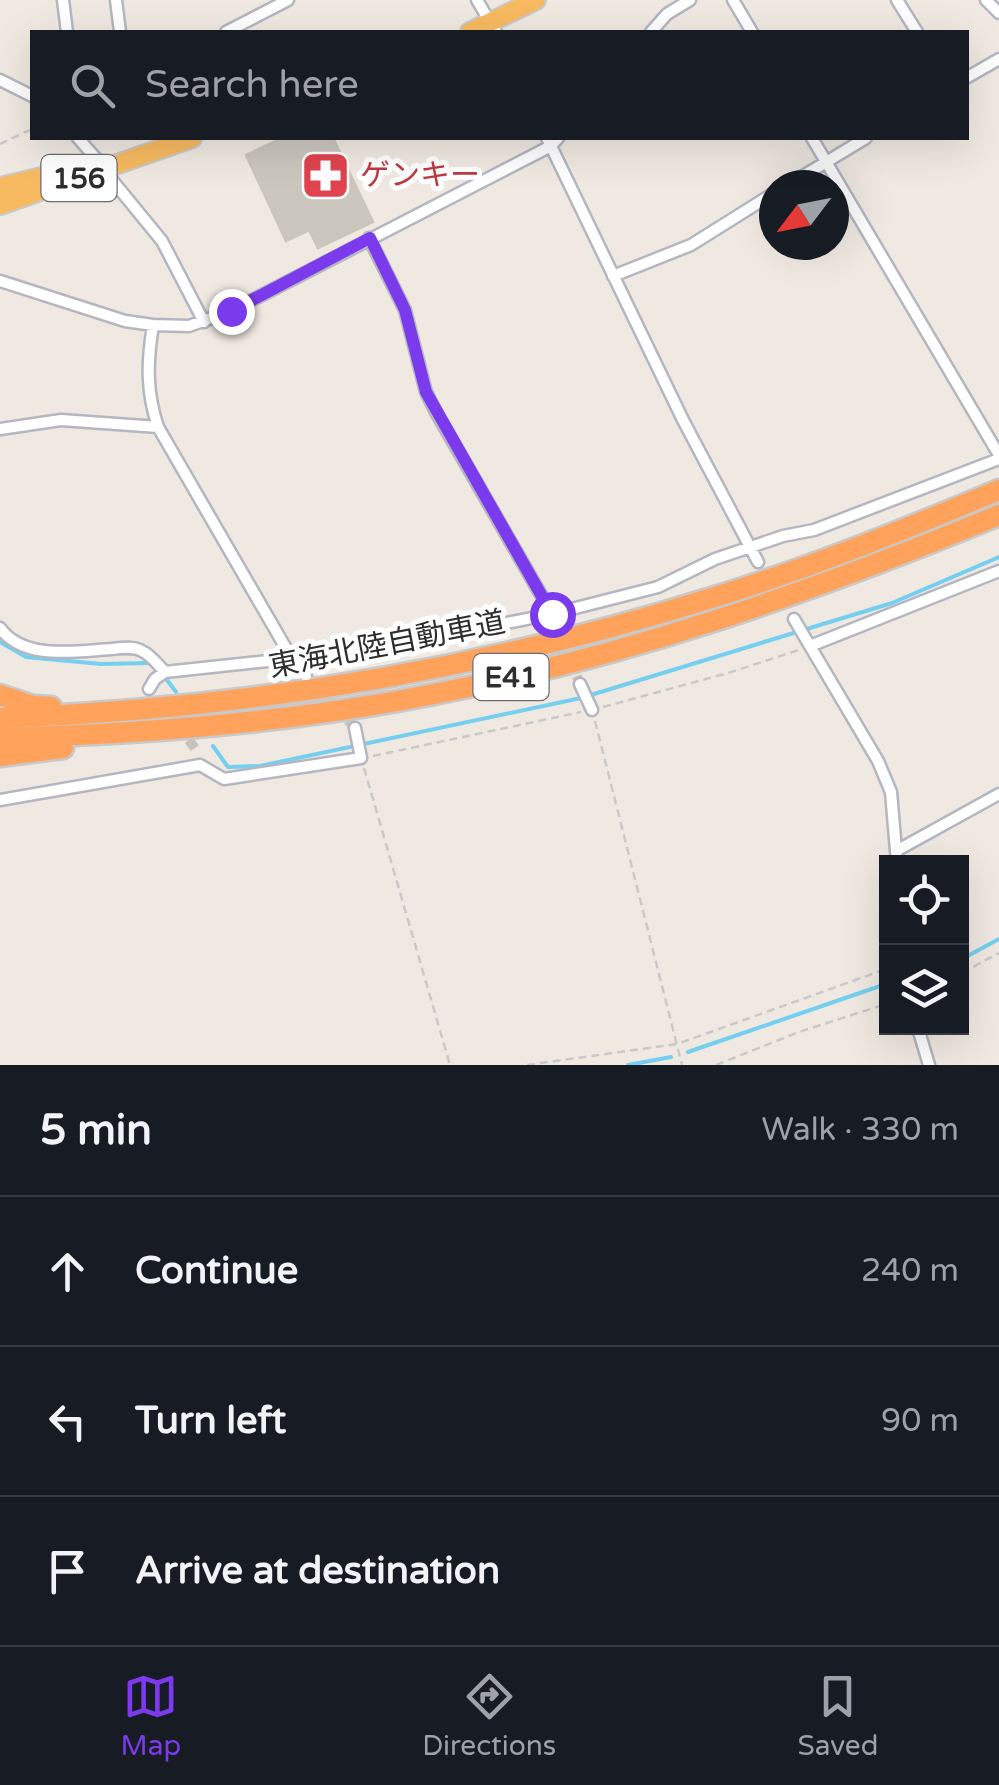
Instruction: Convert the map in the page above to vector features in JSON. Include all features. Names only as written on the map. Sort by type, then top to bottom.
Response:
[{"type":"highway","points":[[493,28],[536,0]]},
{"type":"highway","name":"156","points":[[0,187],[102,166],[186,140]]},
{"type":"highway","name":"156","points":[[0,205],[102,166]]},
{"type":"highway","name":"東海北陸自動車道","points":[[0,718],[194,707],[309,683],[421,672],[716,597],[999,490]]},
{"type":"highway","name":"東海北陸自動車道","points":[[0,738],[219,726],[428,695],[628,648],[775,601],[999,515]]},
{"type":"highway","points":[[0,695],[33,706],[66,708],[309,683]]},
{"type":"highway","points":[[0,756],[219,726]]},
{"type":"street","points":[[63,0],[67,30]]},
{"type":"street","points":[[116,0],[120,30]]},
{"type":"street","points":[[230,30],[288,0]]},
{"type":"street","points":[[477,0],[493,28]]},
{"type":"street","points":[[652,30],[667,14],[690,0]]},
{"type":"street","points":[[733,0],[751,30]]},
{"type":"street","points":[[897,0],[916,30]]},
{"type":"street","points":[[986,0],[999,13]]},
{"type":"street","points":[[969,76],[999,59]]},
{"type":"street","points":[[0,80],[30,95]]},
{"type":"street","points":[[80,140],[162,241],[204,322]]},
{"type":"street","points":[[0,281],[125,320],[189,326],[231,311],[552,140],[613,276],[758,562]]},
{"type":"street","points":[[0,628],[7,638],[30,649],[64,652],[131,648],[144,652],[159,678],[292,657],[371,650],[553,617],[658,587],[715,559],[814,530],[999,457],[813,140]]},
{"type":"street","points":[[813,170],[863,140]]},
{"type":"street","points":[[613,276],[692,245],[759,203]]},
{"type":"street","points":[[370,238],[405,310],[426,392],[553,617]]},
{"type":"street","points":[[154,325],[147,366],[148,398],[158,427],[309,683]]},
{"type":"street","points":[[0,429],[61,420],[158,427]]},
{"type":"street","points":[[809,645],[999,571]]},
{"type":"street","points":[[794,621],[891,792],[896,855]]},
{"type":"street","points":[[582,687],[590,707]]},
{"type":"street","points":[[0,800],[200,765],[224,779],[361,755],[356,732]]},
{"type":"street","points":[[197,751],[200,765]]},
{"type":"street","points":[[899,855],[999,794]]},
{"type":"street","points":[[920,1035],[929,1065]]},
{"type":"path","points":[[0,144],[30,130]]},
{"type":"path","points":[[450,1065],[361,755],[728,674],[809,645]]},
{"type":"path","points":[[590,707],[682,1065]]},
{"type":"path","points":[[969,969],[999,953]]},
{"type":"path","points":[[527,1065],[678,1044],[879,972]]},
{"type":"path","points":[[716,1065],[879,1006]]},
{"type":"building","points":[[278,140],[334,140],[373,222],[318,248],[309,230],[286,241],[246,155]]},
{"type":"waterway","points":[[213,746],[228,767],[260,766],[581,698],[892,603],[999,557]]},
{"type":"waterway","points":[[0,642],[26,657],[101,664],[150,663]]},
{"type":"waterway","points":[[164,676],[176,692]]},
{"type":"waterway","points":[[969,955],[999,939]]},
{"type":"waterway","points":[[688,1052],[879,986]]},
{"type":"waterway","points":[[628,1065],[671,1057]]},
{"type":"tunnel","points":[[553,621],[580,684]]},
{"type":"tunnel","points":[[317,687],[355,728]]},
{"type":"tunnel","points":[[180,728],[197,751]]},
{"type":"place","name":"ゲンキー","points":[[325,175]]},
{"type":"route","points":[[231,311],[370,238],[405,310],[426,392],[552,614]]}]
